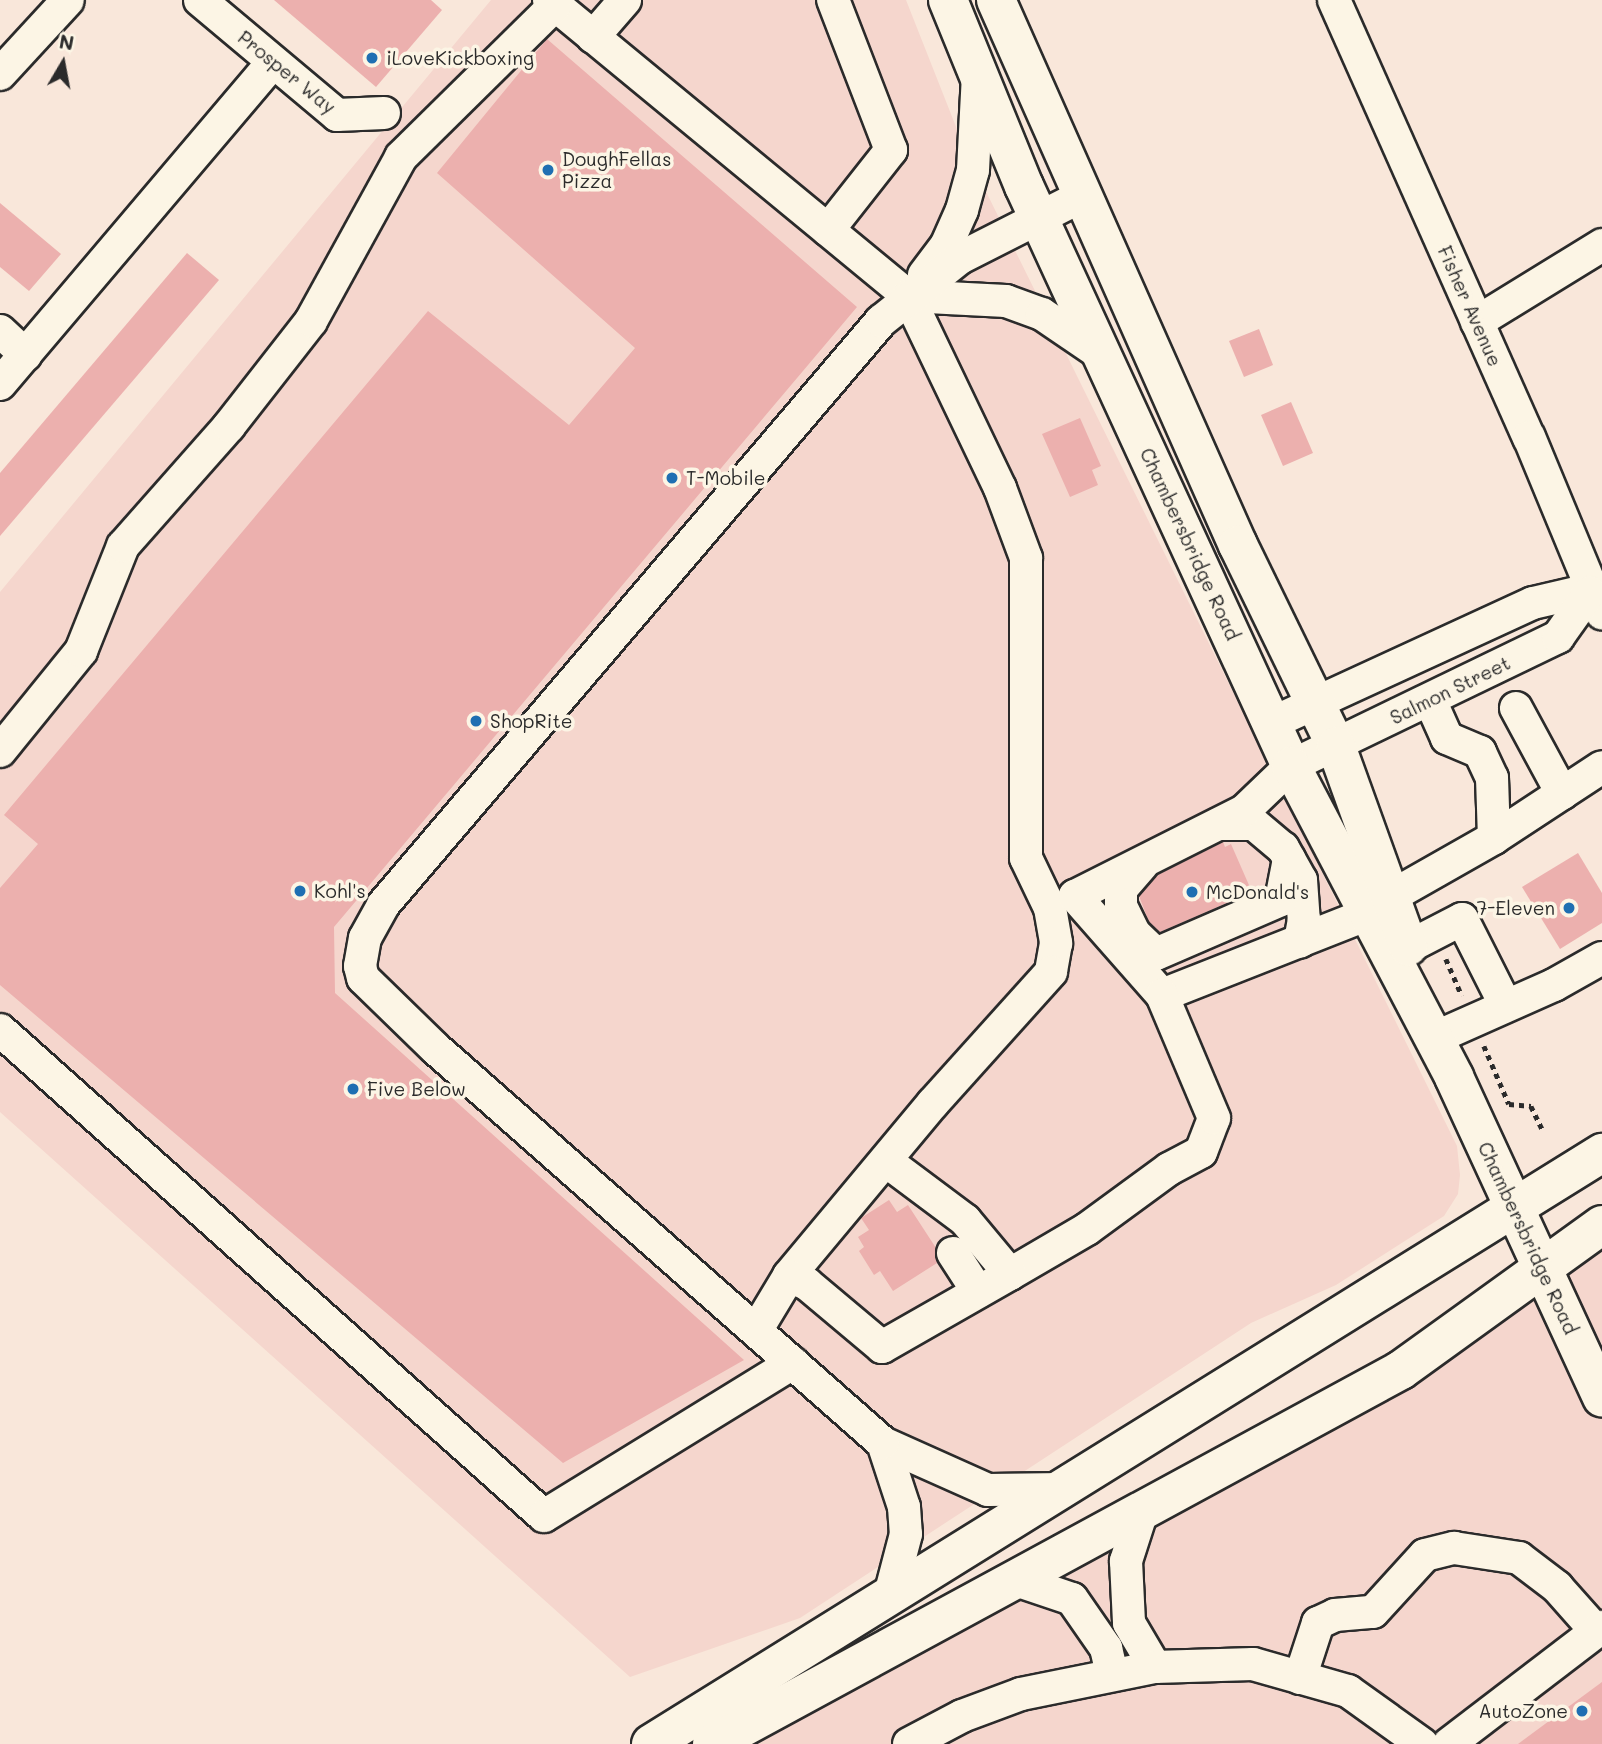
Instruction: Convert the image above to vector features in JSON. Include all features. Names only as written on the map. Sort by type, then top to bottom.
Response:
[{"type":"main road","name":"Chambersbridge Road","points":[[948,0],[1038,217],[1291,766],[1408,947],[1454,1077]]},
{"type":"main road","name":"Chambersbridge Road","points":[[996,0],[1238,545],[1336,746],[1379,906],[1454,1077],[1543,1265],[1602,1398]]},
{"type":"main road","points":[[651,1744],[1515,1210],[1602,1153]]},
{"type":"main road","points":[[712,1744],[1143,1507],[1401,1370],[1602,1225]]},
{"type":"street","points":[[0,74],[68,0]]},
{"type":"street","name":"Prosper Way","points":[[200,0],[337,116],[384,113]]},
{"type":"street","points":[[593,37],[625,0]]},
{"type":"street","points":[[828,230],[891,150],[833,0]]},
{"type":"street","name":"Fisher Avenue","points":[[1334,0],[1598,597]]},
{"type":"street","points":[[0,751],[81,651],[123,546],[229,426],[311,321],[401,158],[552,2],[908,296],[1000,488],[1026,558],[1026,858],[1062,902],[1162,995],[1214,1118],[1201,1152],[1087,1229],[882,1348],[807,1284],[789,1276]]},
{"type":"street","points":[[0,384],[272,63]]},
{"type":"street","points":[[978,74],[972,170],[962,210],[946,246],[908,296],[873,331],[383,905],[365,938],[360,966],[363,978],[435,1048],[883,1443],[988,1490],[1064,1489]]},
{"type":"street","points":[[908,296],[960,258],[1082,195]]},
{"type":"street","points":[[1477,322],[1602,245]]},
{"type":"street","points":[[908,296],[1006,301],[1042,314],[1102,355]]},
{"type":"street","points":[[0,331],[26,355]]},
{"type":"street","points":[[1272,723],[1314,701],[1533,603],[1598,597]]},
{"type":"street","name":"Salmon Street","points":[[1153,857],[1244,811],[1291,766],[1558,637],[1598,597]]},
{"type":"street","points":[[1430,700],[1447,738],[1480,752],[1492,778],[1494,838]]},
{"type":"street","points":[[1516,708],[1562,793]]},
{"type":"street","points":[[1162,995],[1300,942],[1379,906],[1494,838],[1602,767]]},
{"type":"street","points":[[1218,824],[1254,824],[1289,859],[1301,880],[1304,919],[1300,942]]},
{"type":"street","points":[[1062,902],[1153,857]]},
{"type":"street","points":[[1153,857],[1130,875],[1121,890],[1121,906],[1134,933],[1156,954],[1281,900],[1289,859]]},
{"type":"street","points":[[756,1331],[789,1276],[1051,972],[1062,902]]},
{"type":"street","points":[[1408,947],[1462,919],[1505,1004]]},
{"type":"street","points":[[1439,1036],[1505,1004],[1554,985],[1602,958]]},
{"type":"street","points":[[0,1030],[544,1516],[793,1363]]},
{"type":"street","points":[[886,1161],[965,1220],[1010,1274]]},
{"type":"street","points":[[931,1195],[933,1220],[978,1292]]},
{"type":"street","points":[[883,1443],[904,1507],[906,1534],[890,1595]]},
{"type":"street","points":[[1143,1507],[1126,1561],[1129,1623],[1155,1667]]},
{"type":"street","points":[[1300,1678],[1318,1623],[1335,1615],[1373,1612],[1425,1555],[1454,1548],[1519,1558],[1557,1587],[1599,1629],[1449,1744]]},
{"type":"street","points":[[1013,1579],[1072,1599],[1106,1648],[1112,1673]]},
{"type":"street","points":[[909,1744],[962,1716],[1021,1694],[1112,1673],[1155,1667],[1253,1664],[1348,1691],[1422,1744]]},
{"type":"shaded area","points":[[491,0],[906,0],[964,147],[1457,1146],[1460,1175],[1458,1194],[1444,1216],[1336,1285],[1251,1323],[800,1618],[630,1677],[0,1112],[0,592]]},
{"type":"shaded area","points":[[1602,1230],[1602,1744],[712,1744],[911,1636]]},
{"type":"building","points":[[274,0],[431,0],[442,10],[376,87]]},
{"type":"building","points":[[547,39],[857,307],[334,927],[335,993],[744,1360],[563,1463],[0,985],[0,888],[38,844],[4,815],[428,311],[569,425],[635,348],[437,173]]},
{"type":"building","points":[[0,203],[61,254],[29,291],[0,267]]},
{"type":"building","points":[[187,253],[219,280],[0,536],[0,473]]},
{"type":"building","points":[[1259,329],[1273,365],[1244,377],[1229,341]]},
{"type":"building","points":[[1291,402],[1313,453],[1283,466],[1261,415]]},
{"type":"building","points":[[1080,418],[1101,466],[1092,470],[1098,485],[1070,497],[1042,434]]},
{"type":"building","name":"McDonald's","points":[[1223,842],[1225,847],[1231,844],[1252,892],[1160,932],[1149,922],[1139,896],[1157,875]]},
{"type":"building","name":"7-Eleven","points":[[1578,853],[1602,893],[1602,923],[1560,949],[1522,887]]},
{"type":"building","points":[[889,1200],[897,1212],[908,1205],[936,1248],[937,1263],[893,1291],[880,1271],[874,1275],[859,1251],[864,1247],[858,1237],[869,1230],[861,1218]]},
{"type":"building","name":"AutoZone","points":[[1602,1682],[1602,1744],[1518,1744]]},
{"type":"place","name":"iLoveKickboxing","points":[[372,58]]},
{"type":"place","name":"DoughFellas Pizza","points":[[548,170]]},
{"type":"place","name":"T-Mobile","points":[[672,478]]},
{"type":"place","name":"ShopRite","points":[[476,721]]},
{"type":"place","name":"Kohl's","points":[[300,891]]},
{"type":"place","name":"McDonald's","points":[[1192,892]]},
{"type":"place","name":"7-Eleven","points":[[1569,908]]},
{"type":"place","name":"Five Below","points":[[353,1089]]},
{"type":"place","name":"AutoZone","points":[[1582,1711]]}]
